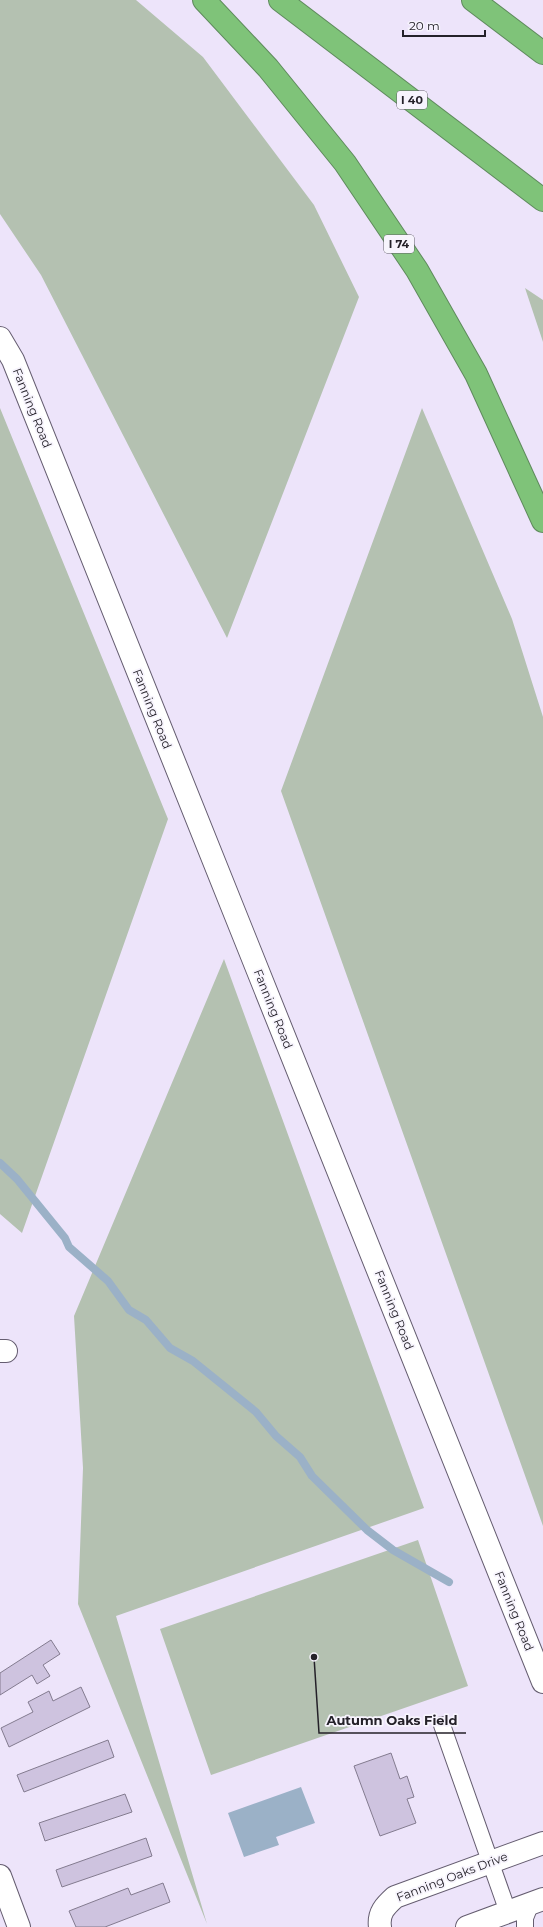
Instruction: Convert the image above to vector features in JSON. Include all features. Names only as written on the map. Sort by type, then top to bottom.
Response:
[{"type":"highway","name":"I 74","points":[[204,0],[268,68],[345,163],[417,270],[476,374],[543,521]]},
{"type":"highway","name":"I 40","points":[[280,0],[543,200]]},
{"type":"highway","points":[[473,0],[543,53]]},
{"type":"street","name":"Fanning Road","points":[[0,338],[16,367],[543,1682]]},
{"type":"street","name":"Fanning Oaks Drive","points":[[380,1927],[379,1918],[384,1907],[395,1897],[543,1843]]},
{"type":"street","points":[[0,1876],[19,1927]]},
{"type":"street","points":[[467,1927],[537,1901]]},
{"type":"lane","points":[[442,1725],[508,1912]]},
{"type":"lane","points":[[525,1927],[525,1918],[537,1901]]},
{"type":"green space","points":[[0,0],[136,0],[203,57],[314,205],[359,297],[227,638],[41,275],[0,214]]},
{"type":"green space","points":[[525,288],[543,300],[543,342]]},
{"type":"green space","points":[[0,408],[168,819],[22,1233],[0,1214]]},
{"type":"green space","points":[[422,408],[512,619],[543,717],[543,1526],[281,791]]},
{"type":"green space","points":[[224,959],[424,1508],[116,1616],[207,1924],[78,1604],[83,1468],[74,1316]]},
{"type":"green space","points":[[418,1540],[468,1686],[211,1775],[160,1629]]},
{"type":"water","points":[[301,1787],[315,1823],[276,1837],[279,1845],[244,1857],[228,1813]]},
{"type":"building","points":[[51,1640],[60,1654],[43,1665],[50,1676],[37,1684],[32,1675],[0,1695],[0,1673]]},
{"type":"building","points":[[81,1687],[90,1707],[9,1747],[1,1728],[33,1712],[28,1702],[49,1691],[53,1701]]},
{"type":"building","points":[[108,1740],[114,1757],[24,1792],[17,1775]]},
{"type":"building","points":[[391,1753],[400,1779],[407,1776],[414,1797],[407,1799],[416,1823],[380,1836],[354,1766]]},
{"type":"building","points":[[125,1794],[132,1812],[45,1841],[39,1823]]},
{"type":"building","points":[[146,1838],[152,1856],[62,1887],[56,1870]]},
{"type":"building","points":[[163,1883],[170,1902],[105,1927],[76,1927],[69,1911],[128,1888],[131,1895]]},
{"type":"waterway","points":[[0,1163],[17,1179],[65,1238],[69,1247],[108,1281],[129,1310],[146,1320],[170,1348],[193,1361],[256,1412],[276,1436],[300,1457],[312,1476],[367,1530],[393,1550],[449,1582]]},
{"type":"place","name":"Autumn Oaks Field","points":[[314,1657]]}]
